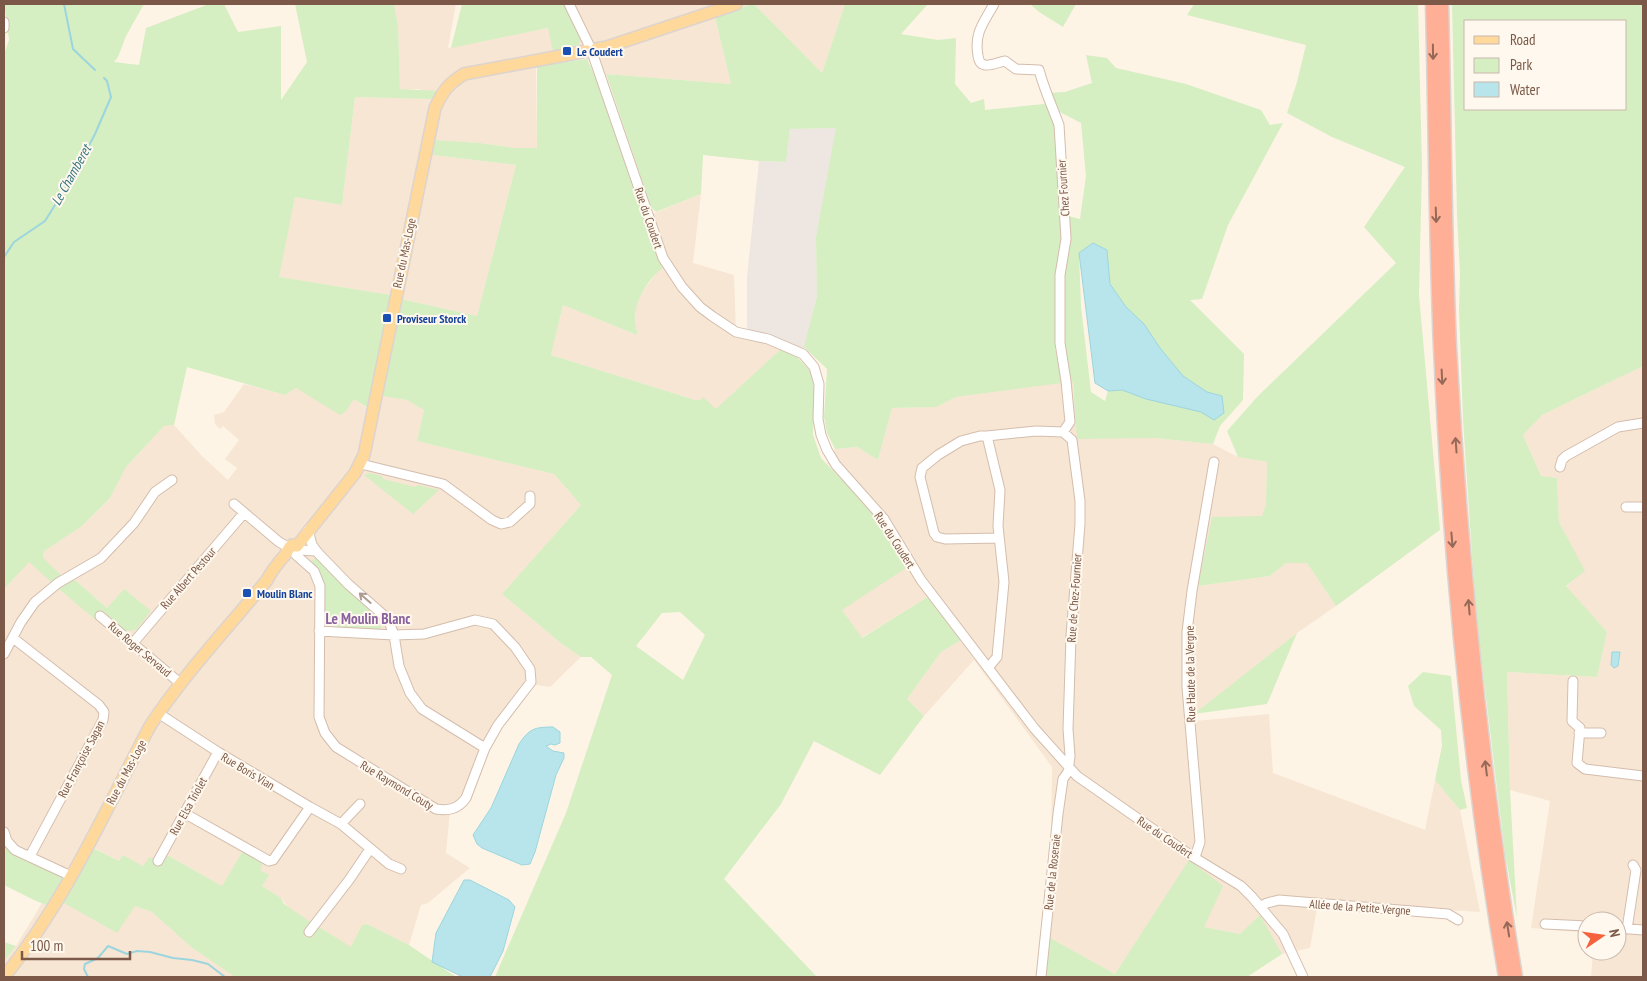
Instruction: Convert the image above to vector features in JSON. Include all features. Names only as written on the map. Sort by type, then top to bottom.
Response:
[{"type":"highway","points":[[1432,4],[1439,329],[1448,499],[1463,676],[1481,818],[1505,977]]},
{"type":"highway","points":[[1442,4],[1447,254],[1459,495],[1474,664],[1488,786],[1516,977]]},
{"type":"main road","name":"Rue du Mas-Loge","points":[[4,977],[17,961],[71,876],[158,713],[180,683],[293,550],[361,464],[434,108],[444,90],[464,74],[607,47],[736,4]]},
{"type":"street","name":"Rue du Coudert","points":[[569,4],[591,50],[666,265],[682,287],[700,307],[736,332],[768,339],[803,354],[814,366],[819,384],[818,419],[821,435],[836,465],[884,519],[921,580],[1034,728],[1077,776],[1195,857],[1241,886],[1261,906],[1283,934],[1303,977]]},
{"type":"street","name":"Chez Fournier","points":[[994,4],[978,34],[976,43],[979,61],[986,65],[1005,61],[1016,69],[1039,70],[1045,93],[1053,108],[1058,124],[1066,240],[1060,275],[1060,343],[1070,422],[1063,432]]},
{"type":"street","points":[[4,22],[4,28]]},
{"type":"street","points":[[1560,467],[1562,460],[1566,456],[1611,431],[1625,425],[1643,423]]},
{"type":"street","points":[[999,538],[945,539],[937,537],[934,533],[920,477],[922,468],[938,455],[961,441],[980,436],[1036,431],[1063,432]]},
{"type":"street","name":"Rue de Chez-Fournier","points":[[1063,432],[1072,440],[1080,500],[1080,524],[1071,636],[1068,729],[1070,756],[1068,767]]},
{"type":"street","points":[[988,436],[1000,490],[998,526],[1004,582],[997,658],[988,668]]},
{"type":"street","name":"Rue Haute de la Vergne","points":[[1195,857],[1200,842],[1187,687],[1187,632],[1214,462]]},
{"type":"street","points":[[361,464],[443,484],[492,520],[502,524],[510,522],[530,504],[530,496]]},
{"type":"street","points":[[4,654],[21,622],[35,602],[58,583],[101,558],[134,523],[155,492],[172,480]]},
{"type":"street","points":[[234,504],[279,542],[293,550],[316,550]]},
{"type":"street","points":[[1626,507],[1643,507]]},
{"type":"street","name":"Rue Albert Pestour","points":[[133,642],[244,513]]},
{"type":"street","points":[[308,530],[312,545],[316,550],[348,584],[388,619],[394,635],[399,666],[410,693],[422,709],[486,748]]},
{"type":"street","name":"Rue Raymond Couty","points":[[293,550],[314,571],[320,586],[319,632],[319,717],[325,733],[336,747],[436,809],[446,811],[462,804],[498,725],[531,682],[530,669],[515,647],[493,624],[475,620],[424,634],[394,635],[319,632]]},
{"type":"street","name":"Rue Roger Servaud","points":[[100,616],[180,683]]},
{"type":"street","name":"Rue Françoise Sagan","points":[[13,638],[100,705],[104,712],[103,720],[30,856]]},
{"type":"street","points":[[1573,681],[1572,721],[1580,728],[1578,763],[1585,769],[1643,776]]},
{"type":"street","name":"Rue Boris Vian","points":[[158,713],[310,808],[341,824],[389,864],[401,870]]},
{"type":"street","points":[[1579,733],[1601,734]]},
{"type":"street","name":"Rue Elsa Triolet","points":[[158,860],[218,752]]},
{"type":"street","name":"Rue de la Roseraie","points":[[1041,977],[1058,814],[1068,767]]},
{"type":"street","points":[[341,824],[360,804]]},
{"type":"street","points":[[184,813],[269,861],[273,860],[310,808]]},
{"type":"street","points":[[4,832],[7,841],[15,850],[71,876]]},
{"type":"street","points":[[309,932],[370,849]]},
{"type":"street","points":[[1626,911],[1636,870],[1633,865]]},
{"type":"street","name":"Allée de la Petite Vergne","points":[[1261,906],[1279,900],[1448,914],[1458,920]]},
{"type":"street","points":[[1545,924],[1577,926]]},
{"type":"street","points":[[1627,928],[1643,930]]},
{"type":"shaded area","points":[[394,4],[456,4],[448,48],[549,28],[553,52],[536,62],[537,148],[433,141],[433,155],[516,165],[477,316],[401,299],[391,295],[278,277],[295,197],[342,205],[355,97],[433,99],[419,89],[400,90],[398,25]]},
{"type":"shaded area","points":[[564,4],[752,4],[715,17],[731,84],[606,74],[603,77],[587,59],[579,45],[581,37]]},
{"type":"shaded area","points":[[754,4],[845,4],[822,73]]},
{"type":"shaded area","points":[[837,128],[816,237],[817,295],[803,354],[749,335],[747,326],[747,277],[759,161],[786,162],[790,129]]},
{"type":"shaded area","points":[[701,194],[693,263],[734,275],[736,332],[782,344],[781,349],[716,410],[700,400],[551,355],[563,305],[637,335],[636,307],[640,295],[658,271],[648,216]]},
{"type":"shaded area","points":[[1643,366],[1643,977],[1591,977],[1592,961],[1627,961],[1627,911],[1577,911],[1577,932],[1531,928],[1550,801],[1510,790],[1507,672],[1597,677],[1607,632],[1566,587],[1584,571],[1559,522],[1557,478],[1541,476],[1523,435],[1542,415]]},
{"type":"shaded area","points":[[1073,381],[1074,400],[1155,438],[1213,444],[1238,457],[1267,462],[1266,504],[1263,516],[1198,586],[1270,576],[1286,563],[1307,563],[1336,606],[1297,633],[1195,714],[1195,721],[1269,714],[1273,773],[1425,830],[1435,780],[1460,810],[1480,912],[1318,903],[1310,948],[1282,954],[1260,916],[1240,934],[1204,927],[1190,860],[1115,974],[1050,938],[1052,767],[974,660],[924,716],[907,699],[941,652],[961,640],[929,596],[861,638],[842,610],[846,485],[827,463],[835,449],[857,447],[878,460],[892,408],[936,407],[956,397]]},
{"type":"shaded area","points":[[244,384],[285,395],[296,388],[308,394],[354,399],[367,408],[373,409],[376,394],[407,400],[424,410],[417,441],[554,474],[581,505],[502,594],[562,644],[581,657],[550,687],[536,685],[532,682],[502,721],[466,798],[450,810],[446,853],[470,868],[428,903],[421,905],[409,945],[367,924],[362,925],[351,948],[319,927],[313,937],[305,937],[305,930],[281,898],[262,886],[260,870],[241,854],[222,886],[167,855],[163,863],[158,861],[143,866],[123,855],[119,861],[88,845],[71,876],[15,850],[4,832],[4,589],[29,561],[60,590],[96,619],[104,612],[126,631],[124,589],[107,608],[76,581],[61,575],[42,558],[43,552],[82,526],[110,498],[126,467],[164,426],[174,425],[202,456],[228,480],[237,468],[225,459],[239,440],[223,426],[220,429],[215,424],[214,415],[224,412]]},
{"type":"shaded area","points":[[57,899],[135,906],[152,912],[191,947],[235,977],[4,977],[4,961],[16,946],[42,903],[52,907]]},
{"type":"green space","points":[[4,4],[144,4],[114,62],[139,65],[146,28],[209,4],[224,4],[238,32],[281,26],[281,100],[307,62],[295,4],[394,4],[398,25],[400,89],[437,91],[433,99],[355,97],[342,205],[295,197],[279,277],[391,295],[368,408],[354,399],[346,411],[340,415],[296,388],[285,395],[187,367],[174,425],[164,426],[126,467],[110,498],[82,526],[43,552],[43,558],[61,575],[76,581],[107,608],[124,589],[151,611],[136,630],[126,631],[104,612],[96,620],[29,562],[4,589],[4,54],[9,40]]},
{"type":"green space","points":[[462,4],[564,4],[581,38],[579,45],[553,52],[548,28],[451,48]]},
{"type":"green space","points":[[754,4],[822,73],[845,4],[928,4],[901,34],[938,40],[956,38],[955,84],[971,103],[984,99],[985,110],[1044,104],[1053,108],[1045,93],[1065,92],[1092,83],[1086,55],[1107,58],[1116,68],[1186,84],[1261,110],[1270,125],[1283,123],[1228,225],[1202,299],[1190,300],[1244,354],[1243,400],[1220,426],[1213,444],[1155,438],[1077,439],[1073,382],[1066,381],[1059,344],[1055,348],[1062,383],[956,397],[936,407],[892,408],[878,460],[857,447],[835,449],[827,433],[824,417],[827,369],[804,347],[817,296],[816,237],[836,128],[790,129],[786,162],[703,155],[701,194],[656,212],[651,207],[606,74],[731,84],[715,17]],"holes":[[[1054,109],[1081,123],[1086,176],[1080,219],[1064,215]],[[1107,250],[1110,284],[1126,307],[1144,324],[1160,348],[1183,376],[1207,392],[1222,396],[1214,420],[1202,412],[1146,399],[1122,390],[1108,391],[1105,401],[1091,392],[1081,307],[1079,253]]]},
{"type":"green space","points":[[1030,4],[1076,4],[1063,27]]},
{"type":"green space","points":[[1194,4],[1418,4],[1422,167],[1419,295],[1440,530],[1336,606],[1307,563],[1286,563],[1270,576],[1198,586],[1212,517],[1262,516],[1266,504],[1267,462],[1238,457],[1227,431],[1257,397],[1396,263],[1364,227],[1405,167],[1332,137],[1287,113],[1306,45],[1187,15]]},
{"type":"green space","points":[[1452,4],[1643,4],[1643,366],[1542,415],[1523,435],[1541,476],[1557,478],[1559,522],[1585,571],[1566,586],[1607,632],[1597,677],[1507,672],[1510,790],[1517,918],[1505,854],[1476,615],[1463,420],[1459,309],[1460,273]]},
{"type":"green space","points":[[587,59],[594,74],[599,73],[666,265],[649,282],[638,303],[635,321],[637,335],[563,305],[551,355],[695,400],[700,400],[703,397],[716,409],[781,349],[798,358],[811,372],[814,388],[813,435],[821,458],[878,518],[906,568],[842,610],[862,638],[929,596],[961,640],[941,652],[907,699],[924,716],[880,775],[814,741],[781,804],[724,879],[817,977],[495,977],[566,813],[612,675],[591,657],[581,657],[562,644],[502,594],[581,505],[554,474],[417,441],[424,410],[407,400],[383,396],[387,364],[401,299],[477,316],[516,165],[433,155],[433,140],[480,143],[515,148],[537,148],[537,66]],"holes":[[[680,612],[705,635],[683,680],[636,646],[662,613]]]},
{"type":"green space","points":[[370,473],[382,476],[383,479],[415,487],[418,485],[439,490],[413,514],[364,475]]},
{"type":"green space","points":[[317,556],[335,574],[333,576],[364,605],[366,603],[384,620],[379,630],[348,629],[332,625],[327,621],[323,616],[325,590],[323,589],[321,575],[310,563]]},
{"type":"green space","points":[[1297,633],[1267,704],[1194,714]]},
{"type":"green space","points":[[1423,672],[1451,676],[1461,780],[1467,808],[1460,810],[1435,780],[1442,746],[1441,730],[1414,706],[1408,686]]},
{"type":"green space","points":[[4,832],[7,841],[71,876],[87,845],[119,861],[123,855],[143,866],[150,857],[163,863],[167,855],[222,886],[245,847],[265,859],[260,870],[269,875],[262,886],[281,898],[284,904],[312,923],[310,928],[305,930],[305,937],[313,937],[314,931],[319,927],[351,947],[362,925],[367,924],[409,945],[456,977],[235,977],[191,947],[152,912],[135,906],[117,933],[57,899],[52,907],[4,885]]},
{"type":"green space","points":[[1189,860],[1223,886],[1204,927],[1240,934],[1260,915],[1282,954],[1247,977],[1046,977],[1050,938],[1115,974]]},
{"type":"green space","points":[[4,942],[16,946],[4,961]]},
{"type":"water","points":[[1093,243],[1107,250],[1110,284],[1126,307],[1144,324],[1160,348],[1183,376],[1207,392],[1222,396],[1224,413],[1214,420],[1201,412],[1146,399],[1122,390],[1108,391],[1095,383],[1079,253]]},
{"type":"water","points":[[1612,652],[1620,652],[1618,666],[1614,668],[1611,665]]},
{"type":"water","points":[[553,727],[560,732],[560,743],[546,746],[553,751],[564,753],[564,758],[556,775],[535,852],[530,864],[522,865],[482,848],[477,844],[473,835],[491,808],[519,744],[533,730]]},
{"type":"water","points":[[464,880],[470,880],[509,900],[515,907],[503,951],[490,977],[463,977],[432,962],[436,933]]},
{"type":"waterway","name":"Le Chamberet","points":[[64,4],[73,49],[95,70]]},
{"type":"waterway","name":"Le Chamberet","points":[[4,257],[14,242],[45,221],[72,178],[95,134],[111,97],[107,81],[104,78]]},
{"type":"waterway","points":[[88,977],[84,969],[85,964],[98,958],[108,946],[127,954],[137,951],[150,952],[208,964],[225,977]]},
{"type":"place","name":"Le Coudert","points":[[567,51]]},
{"type":"place","name":"Proviseur Storck","points":[[387,318]]},
{"type":"place","name":"Moulin Blanc","points":[[247,593]]},
{"type":"district","name":"Le Moulin Blanc","points":[[368,618]]}]
